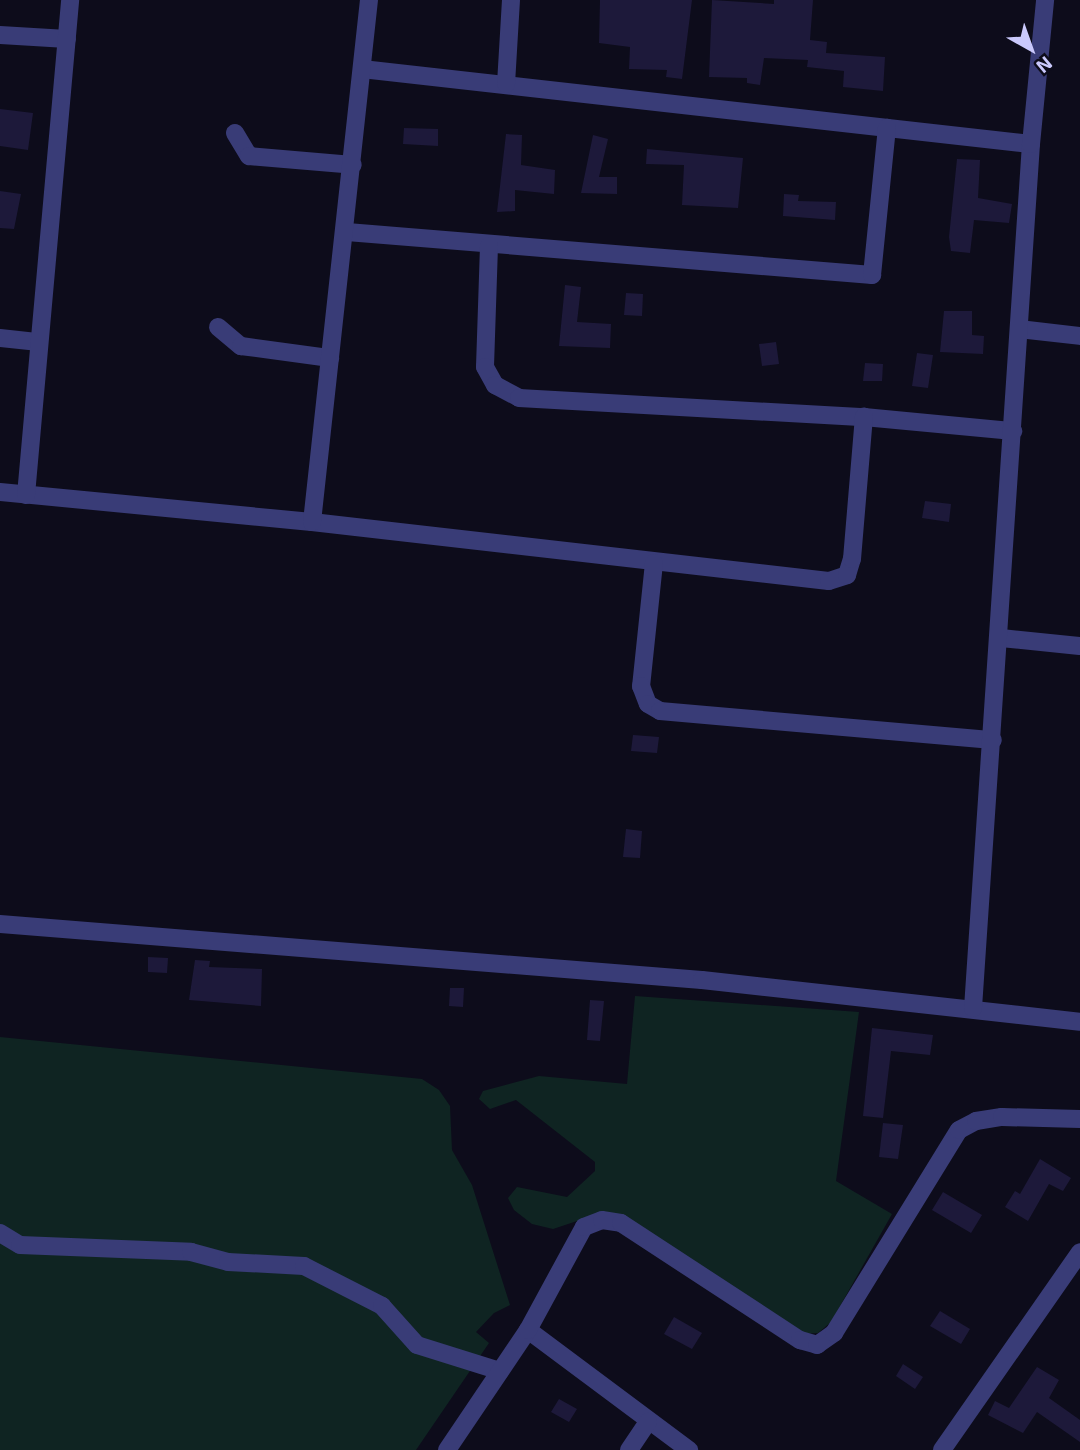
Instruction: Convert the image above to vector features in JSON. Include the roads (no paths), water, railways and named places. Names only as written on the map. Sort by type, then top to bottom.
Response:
[{"type":"street","points":[[26,495],[71,0]]},
{"type":"street","points":[[312,522],[346,232],[369,0]]},
{"type":"street","points":[[506,84],[510,0]]},
{"type":"street","points":[[973,1008],[1001,638],[1031,144],[1045,0]]},
{"type":"street","points":[[0,35],[67,38]]},
{"type":"street","points":[[362,69],[1031,144]]},
{"type":"street","points":[[346,232],[489,246],[872,275],[887,128]]},
{"type":"street","points":[[235,133],[249,156],[353,164]]},
{"type":"street","points":[[489,246],[485,367],[495,385],[519,398],[864,416],[1013,431]]},
{"type":"street","points":[[218,327],[241,346],[330,358]]},
{"type":"street","points":[[1019,330],[1080,336]]},
{"type":"street","points":[[0,338],[39,342]]},
{"type":"street","points":[[0,492],[312,522],[829,581],[847,575],[852,559],[864,416]]},
{"type":"street","points":[[654,563],[641,687],[648,704],[660,711],[993,740]]},
{"type":"street","points":[[1001,638],[1080,646]]},
{"type":"street","points":[[0,924],[702,980],[1080,1022]]},
{"type":"street","points":[[447,1450],[528,1330],[584,1227],[602,1220],[621,1223],[800,1340],[817,1345],[834,1333],[960,1130],[976,1121],[1002,1117],[1080,1119]]},
{"type":"street","points":[[0,1233],[20,1245],[191,1252],[228,1262],[304,1266],[382,1306],[417,1345],[500,1371]]},
{"type":"street","points":[[942,1450],[1080,1252]]},
{"type":"street","points":[[528,1330],[648,1422],[690,1450]]},
{"type":"street","points":[[629,1450],[648,1422]]}]
